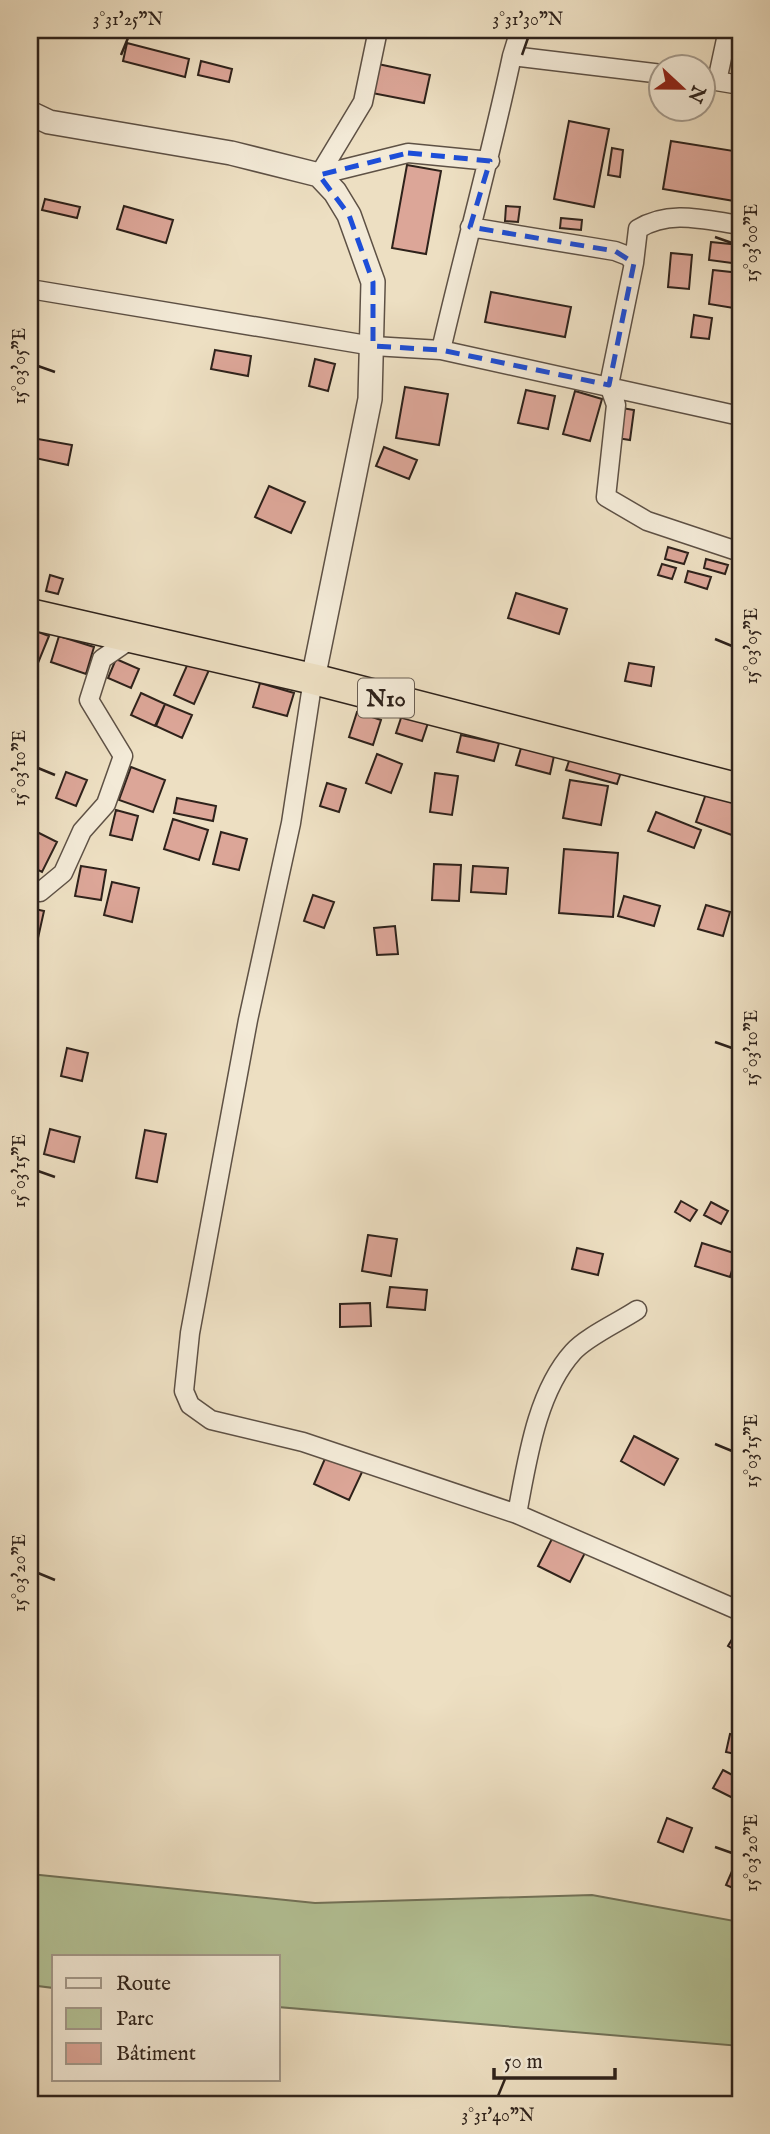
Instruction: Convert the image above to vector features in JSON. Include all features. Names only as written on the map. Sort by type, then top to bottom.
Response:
[{"type":"highway","name":"N10","points":[[30,614],[313,680],[740,789]]},
{"type":"street","points":[[319,175],[363,102],[378,30]]},
{"type":"street","points":[[441,350],[470,227],[490,162],[520,30]]},
{"type":"street","points":[[718,58],[728,30]]},
{"type":"street","points":[[512,56],[648,72]]},
{"type":"street","points":[[718,81],[740,85]]},
{"type":"street","points":[[30,113],[49,122],[231,153],[319,175],[408,153],[490,162]]},
{"type":"street","points":[[319,175],[335,192],[349,215],[373,282],[370,399],[313,680],[291,823],[248,1020],[190,1333],[184,1391],[190,1405],[211,1420],[303,1443],[517,1514],[740,1611]]},
{"type":"street","points":[[740,225],[681,216],[650,221],[638,229],[634,263],[608,385],[616,405],[606,497],[647,520],[740,552]]},
{"type":"street","points":[[470,227],[615,251],[628,256],[634,263]]},
{"type":"street","points":[[30,289],[373,346],[441,350],[740,416]]},
{"type":"street","points":[[30,888],[40,892],[63,873],[82,831],[106,804],[123,756],[89,700],[102,659],[131,639]]},
{"type":"street","points":[[517,1514],[534,1427],[556,1380],[573,1351],[636,1310]]},
{"type":"highlighted area","points":[[408,153],[490,161],[470,227],[615,251],[634,263],[609,385],[441,350],[373,346],[373,282],[349,215],[319,175]]},
{"type":"green space","points":[[30,1874],[315,1903],[592,1895],[740,1922],[740,2046],[280,2007],[280,1955],[52,1955],[52,1988],[30,1985]]},
{"type":"building","points":[[127,43],[189,59],[185,77],[123,61]]},
{"type":"building","points":[[201,61],[232,69],[229,82],[198,75]]},
{"type":"building","points":[[378,64],[430,75],[424,103],[372,93]]},
{"type":"building","points":[[569,121],[609,129],[594,207],[554,199]]},
{"type":"building","points":[[671,141],[740,152],[740,202],[663,189]]},
{"type":"building","points":[[612,148],[623,150],[620,177],[608,175]]},
{"type":"building","points":[[407,165],[441,171],[426,254],[392,248]]},
{"type":"building","points":[[45,199],[80,207],[77,218],[42,210]]},
{"type":"building","points":[[124,206],[173,220],[166,243],[117,229]]},
{"type":"building","points":[[506,206],[520,207],[518,222],[505,221]]},
{"type":"building","points":[[561,218],[582,220],[581,230],[560,228]]},
{"type":"building","points":[[711,242],[740,245],[740,264],[709,260]]},
{"type":"building","points":[[671,253],[692,255],[689,289],[668,287]]},
{"type":"building","points":[[713,270],[740,273],[740,309],[709,304]]},
{"type":"building","points":[[491,292],[571,307],[565,337],[485,322]]},
{"type":"building","points":[[694,315],[712,318],[709,339],[691,337]]},
{"type":"building","points":[[215,350],[251,356],[248,376],[211,369]]},
{"type":"building","points":[[315,359],[335,364],[328,391],[309,386]]},
{"type":"building","points":[[405,387],[448,394],[439,445],[396,438]]},
{"type":"building","points":[[526,390],[555,396],[548,429],[518,423]]},
{"type":"building","points":[[575,391],[602,399],[590,441],[563,434]]},
{"type":"building","points":[[622,408],[634,410],[630,440],[617,438]]},
{"type":"building","points":[[38,439],[72,445],[68,465],[35,458]]},
{"type":"building","points":[[384,447],[417,460],[409,479],[376,466]]},
{"type":"building","points":[[269,486],[305,502],[291,533],[255,517]]},
{"type":"building","points":[[668,547],[688,553],[684,564],[665,559]]},
{"type":"building","points":[[706,559],[728,565],[725,574],[704,568]]},
{"type":"building","points":[[662,564],[676,568],[672,579],[658,575]]},
{"type":"building","points":[[688,571],[711,577],[707,589],[685,582]]},
{"type":"building","points":[[50,575],[63,579],[58,594],[46,591]]},
{"type":"building","points":[[516,593],[567,609],[559,634],[508,618]]},
{"type":"building","points":[[30,629],[49,636],[38,663],[30,660]]},
{"type":"building","points":[[59,636],[94,647],[86,674],[51,662]]},
{"type":"building","points":[[116,659],[139,669],[131,688],[108,678]]},
{"type":"building","points":[[189,661],[209,670],[194,704],[174,695]]},
{"type":"building","points":[[629,663],[654,667],[651,686],[625,681]]},
{"type":"building","points":[[260,683],[294,693],[287,716],[253,707]]},
{"type":"building","points":[[141,693],[165,704],[155,726],[131,715]]},
{"type":"building","points":[[165,704],[192,715],[182,738],[156,726]]},
{"type":"building","points":[[357,712],[381,720],[373,745],[349,737]]},
{"type":"building","points":[[402,715],[428,723],[422,741],[396,733]]},
{"type":"building","points":[[461,735],[499,743],[494,761],[457,752]]},
{"type":"building","points":[[521,748],[554,756],[550,774],[516,765]]},
{"type":"building","points":[[377,754],[402,764],[391,793],[366,783]]},
{"type":"building","points":[[571,755],[622,769],[617,784],[566,770]]},
{"type":"building","points":[[131,767],[165,780],[153,812],[119,800]]},
{"type":"building","points":[[66,772],[87,780],[76,806],[56,798]]},
{"type":"building","points":[[435,773],[458,776],[452,815],[430,812]]},
{"type":"building","points":[[570,780],[608,786],[601,825],[563,818]]},
{"type":"building","points":[[327,783],[346,789],[339,812],[320,806]]},
{"type":"building","points":[[707,791],[740,802],[740,838],[696,822]]},
{"type":"building","points":[[177,798],[216,806],[213,821],[174,813]]},
{"type":"building","points":[[116,810],[138,816],[132,840],[110,835]]},
{"type":"building","points":[[656,812],[701,830],[694,848],[648,831]]},
{"type":"building","points":[[173,819],[208,830],[199,860],[164,849]]},
{"type":"building","points":[[37,832],[57,842],[42,872],[30,866],[30,847]]},
{"type":"building","points":[[221,832],[247,839],[239,870],[213,864]]},
{"type":"building","points":[[564,849],[618,853],[613,917],[559,913]]},
{"type":"building","points":[[434,864],[461,865],[459,901],[432,900]]},
{"type":"building","points":[[81,866],[106,870],[101,900],[75,896]]},
{"type":"building","points":[[473,866],[508,868],[506,894],[471,892]]},
{"type":"building","points":[[112,882],[139,888],[132,922],[104,915]]},
{"type":"building","points":[[313,895],[334,902],[324,928],[304,921]]},
{"type":"building","points":[[624,896],[660,906],[654,926],[618,916]]},
{"type":"building","points":[[706,905],[730,912],[723,936],[698,929]]},
{"type":"building","points":[[30,908],[44,911],[38,938],[30,936]]},
{"type":"building","points":[[395,926],[398,954],[377,955],[374,928]]},
{"type":"building","points":[[67,1048],[88,1053],[82,1081],[61,1076]]},
{"type":"building","points":[[50,1129],[80,1137],[74,1162],[44,1154]]},
{"type":"building","points":[[145,1130],[166,1134],[157,1182],[136,1178]]},
{"type":"building","points":[[681,1201],[697,1210],[690,1221],[675,1212]]},
{"type":"building","points":[[711,1202],[728,1211],[721,1224],[704,1215]]},
{"type":"building","points":[[368,1235],[397,1239],[391,1276],[362,1271]]},
{"type":"building","points":[[702,1243],[737,1254],[730,1277],[695,1266]]},
{"type":"building","points":[[577,1248],[603,1254],[598,1275],[572,1269]]},
{"type":"building","points":[[390,1287],[427,1290],[425,1310],[387,1307]]},
{"type":"building","points":[[370,1303],[371,1326],[340,1327],[340,1304]]},
{"type":"building","points":[[634,1436],[678,1459],[664,1485],[621,1461]]},
{"type":"building","points":[[327,1454],[363,1470],[349,1500],[314,1484]]},
{"type":"building","points":[[555,1533],[587,1549],[570,1582],[538,1566]]},
{"type":"building","points":[[740,1626],[740,1653],[728,1646]]},
{"type":"building","points":[[730,1734],[740,1736],[740,1755],[726,1752]]},
{"type":"building","points":[[723,1770],[740,1779],[733,1798],[713,1788]]},
{"type":"building","points":[[667,1818],[692,1828],[683,1852],[658,1842]]},
{"type":"building","points":[[732,1871],[740,1875],[740,1891],[726,1885]]}]
